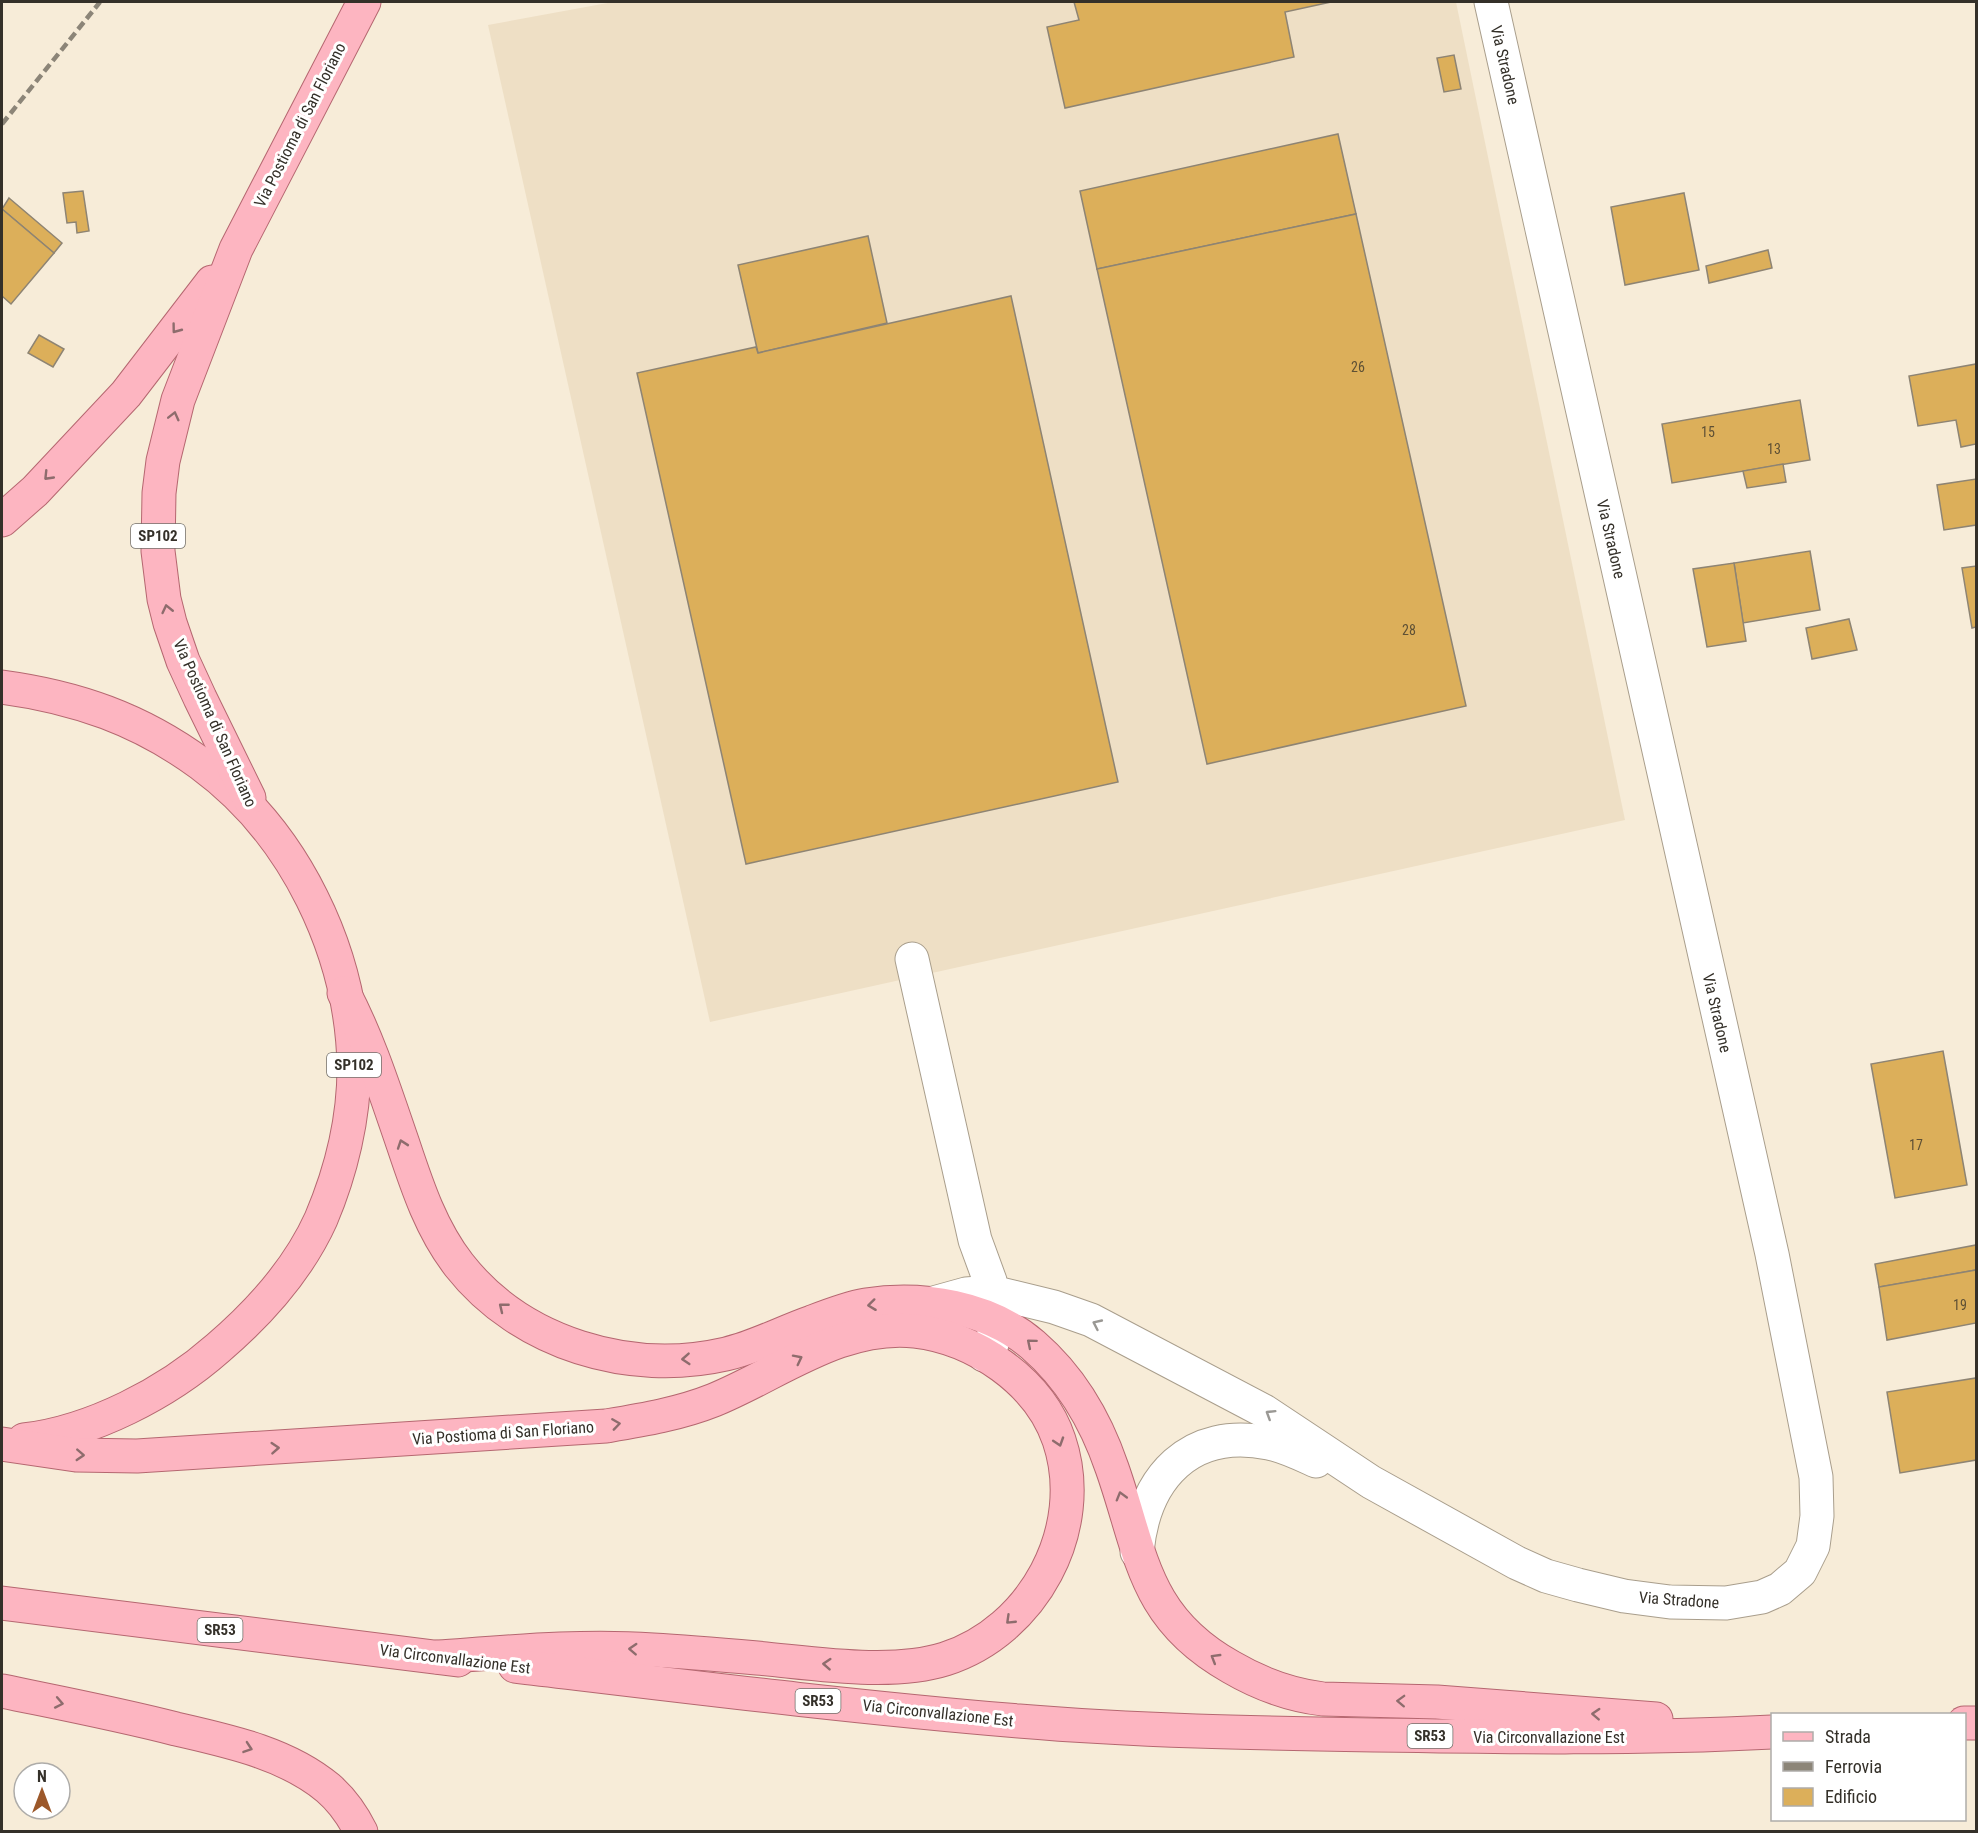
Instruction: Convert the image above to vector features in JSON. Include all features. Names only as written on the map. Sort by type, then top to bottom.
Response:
[{"type":"main road","name":"Via Postioma di San Floriano","points":[[257,816],[183,661],[170,623],[164,599],[158,551],[159,493],[174,417],[189,371],[236,249],[364,2]]},
{"type":"main road","name":"Via Postioma di San Floriano","points":[[2,520],[35,490],[126,394],[159,354],[236,249]]},
{"type":"main road","name":"Via Postioma di San Floriano","points":[[2,687],[72,700],[141,727],[203,765],[257,816],[287,855],[312,899],[332,944],[344,993],[354,1068],[352,1106],[332,1189],[320,1219],[303,1251],[258,1312],[210,1356],[157,1392],[106,1417],[72,1429],[32,1439],[2,1443]]},
{"type":"main road","name":"Via Postioma di San Floriano","points":[[344,993],[360,1024],[416,1183],[438,1233],[460,1266],[476,1283],[505,1309],[539,1330],[562,1341],[609,1356],[672,1360],[702,1358],[739,1351],[808,1323],[866,1305],[898,1302],[930,1304],[964,1310],[993,1306],[1062,1375],[1091,1418],[1112,1468],[1144,1571],[1156,1595],[1184,1632],[1206,1652],[1245,1675],[1276,1689],[1306,1697],[1437,1702],[1654,1718],[1688,1736]]},
{"type":"main road","name":"Via Postioma di San Floriano","points":[[2,1443],[76,1455],[137,1456],[606,1426],[639,1421],[711,1401],[816,1351],[857,1336],[882,1331],[927,1333],[959,1343],[984,1355],[1008,1371],[1019,1382],[1047,1415],[1059,1440],[1063,1455],[1065,1517],[1052,1561],[1037,1589],[1002,1628],[971,1648],[943,1660],[915,1666],[829,1665],[596,1647],[438,1657]]},
{"type":"main road","name":"Via Circonvallazione Est","points":[[2,1603],[438,1657],[830,1702],[1021,1721],[1156,1730],[1321,1735],[1566,1738],[1771,1732]]},
{"type":"main road","points":[[2,1691],[179,1729],[249,1748],[272,1757],[312,1777],[329,1789],[352,1815],[361,1832]]},
{"type":"street","name":"Via Stradone","points":[[1371,1482],[1517,1563],[1546,1576],[1624,1596],[1670,1602],[1726,1603],[1762,1596],[1780,1589],[1800,1572],[1813,1546],[1817,1516],[1816,1477],[1772,1254],[1491,2]]},
{"type":"street","points":[[912,959],[975,1240],[990,1281],[993,1306],[992,1344],[984,1355]]},
{"type":"street","points":[[993,1306],[1054,1307],[1091,1320],[1264,1411],[1371,1482]]},
{"type":"street","points":[[1137,1552],[1146,1509],[1158,1484],[1184,1456],[1205,1445],[1240,1439],[1271,1443],[1371,1482]]},
{"type":"shaded area","points":[[613,2],[1456,2],[1625,820],[710,1022],[488,25]]},
{"type":"building","points":[[1074,2],[1331,2],[1285,12],[1294,57],[1065,108],[1047,27],[1079,20]]},
{"type":"building","points":[[1454,55],[1461,89],[1444,92],[1437,58]]},
{"type":"building","points":[[1338,134],[1356,214],[1097,269],[1080,191]]},
{"type":"building","points":[[83,191],[89,231],[77,233],[76,222],[67,223],[63,193]]},
{"type":"building","points":[[1684,193],[1699,270],[1625,285],[1611,207]]},
{"type":"building","points":[[9,198],[62,243],[54,253],[2,209]]},
{"type":"building","points":[[2,209],[54,253],[11,304],[2,296]]},
{"type":"building","points":[[1356,214],[1466,706],[1207,764],[1097,269]]},
{"type":"building","points":[[868,236],[887,323],[758,353],[738,265]]},
{"type":"building","points":[[1768,250],[1772,268],[1709,283],[1706,266]]},
{"type":"building","points":[[1011,296],[1118,782],[746,864],[637,373],[756,347],[758,353]]},
{"type":"building","points":[[39,335],[64,349],[53,367],[28,353]]},
{"type":"building","points":[[1976,364],[1976,444],[1961,447],[1956,420],[1918,426],[1909,376]]},
{"type":"building","points":[[1800,400],[1810,460],[1672,483],[1662,424]]},
{"type":"building","points":[[1783,464],[1786,482],[1747,488],[1743,471]]},
{"type":"building","points":[[1976,479],[1976,525],[1944,530],[1937,485]]},
{"type":"building","points":[[1810,551],[1820,610],[1743,623],[1734,563]]},
{"type":"building","points":[[1734,563],[1746,641],[1707,647],[1693,569]]},
{"type":"building","points":[[1976,566],[1976,627],[1972,628],[1962,568]]},
{"type":"building","points":[[1849,619],[1857,650],[1812,659],[1806,628]]},
{"type":"building","points":[[1943,1051],[1967,1185],[1895,1198],[1871,1064]]},
{"type":"building","points":[[1976,1245],[1976,1270],[1879,1287],[1875,1264]]},
{"type":"building","points":[[1976,1270],[1976,1323],[1887,1340],[1879,1287]]},
{"type":"building","points":[[1976,1378],[1976,1460],[1900,1473],[1887,1392]]},
{"type":"railway","points":[[2,124],[100,2]]}]
